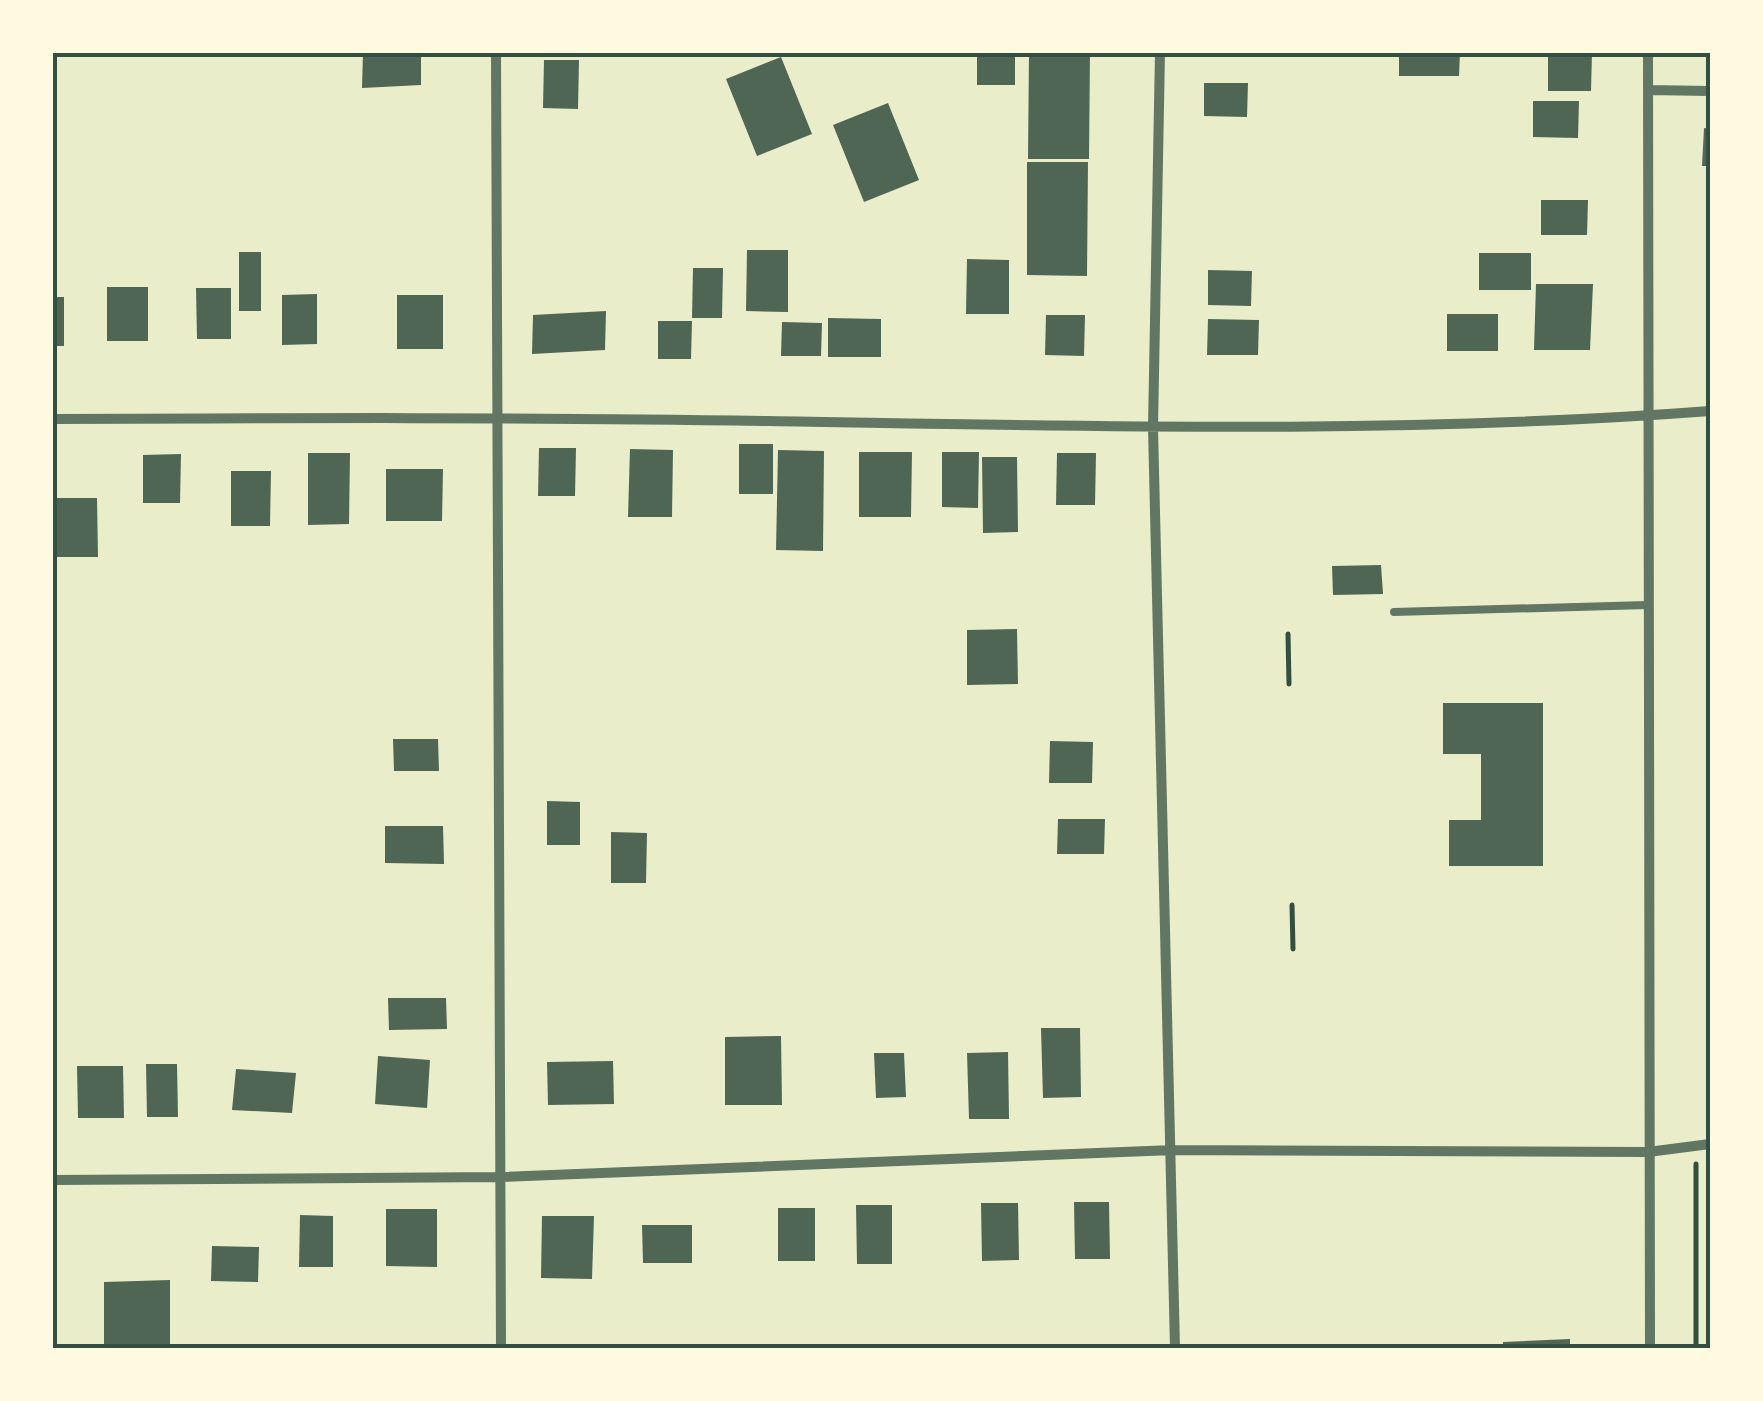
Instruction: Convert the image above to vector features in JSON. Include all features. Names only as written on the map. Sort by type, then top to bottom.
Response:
[{"type":"street","points":[[496,52],[501,1348]]},
{"type":"street","points":[[1160,52],[1154,428],[1175,1348]]},
{"type":"street","points":[[1648,52],[1650,1348]]},
{"type":"street","points":[[1648,90],[1710,91]]},
{"type":"street","points":[[52,419],[496,417],[1154,428],[1710,412]]},
{"type":"street","points":[[52,1180],[500,1176],[1173,1150],[1648,1152],[1710,1144]]},
{"type":"lane","points":[[1394,612],[1647,605]]},
{"type":"path","points":[[1288,634],[1289,684]]},
{"type":"path","points":[[1292,905],[1293,949]]},
{"type":"path","points":[[1696,1146],[1696,1348]]},
{"type":"building","points":[[363,52],[421,52],[421,85],[362,88]]},
{"type":"building","points":[[977,52],[1015,52],[1015,85],[977,85]]},
{"type":"building","points":[[1029,52],[1090,52],[1089,159],[1028,159]]},
{"type":"building","points":[[1399,52],[1460,52],[1459,76],[1399,76]]},
{"type":"building","points":[[1548,52],[1592,52],[1591,91],[1548,91]]},
{"type":"building","points":[[781,57],[812,134],[757,156],[726,79]]},
{"type":"building","points":[[544,60],[579,60],[578,109],[543,108]]},
{"type":"building","points":[[1204,83],[1248,83],[1247,117],[1204,116]]},
{"type":"building","points":[[1533,101],[1579,101],[1578,138],[1533,137]]},
{"type":"building","points":[[888,103],[919,180],[864,202],[833,125]]},
{"type":"building","points":[[1704,128],[1710,129],[1710,166],[1702,166]]},
{"type":"building","points":[[1027,162],[1088,162],[1087,276],[1027,275]]},
{"type":"building","points":[[1541,200],[1588,200],[1587,235],[1541,235]]},
{"type":"building","points":[[747,250],[788,250],[788,312],[746,311]]},
{"type":"building","points":[[239,252],[261,252],[261,311],[239,311]]},
{"type":"building","points":[[1479,253],[1531,253],[1531,290],[1479,290]]},
{"type":"building","points":[[967,259],[1009,260],[1009,314],[966,314]]},
{"type":"building","points":[[693,268],[723,268],[722,318],[692,318]]},
{"type":"building","points":[[1208,270],[1252,271],[1251,306],[1208,305]]},
{"type":"building","points":[[1536,284],[1593,284],[1590,350],[1534,350]]},
{"type":"building","points":[[107,287],[148,287],[148,341],[107,341]]},
{"type":"building","points":[[196,288],[231,288],[231,339],[197,339]]},
{"type":"building","points":[[317,294],[317,344],[282,345],[282,295]]},
{"type":"building","points":[[397,295],[443,295],[443,349],[397,349]]},
{"type":"building","points":[[52,297],[64,297],[64,346],[52,346]]},
{"type":"building","points":[[606,311],[605,350],[532,354],[533,315]]},
{"type":"building","points":[[1447,314],[1498,314],[1498,351],[1447,351]]},
{"type":"building","points":[[1046,315],[1085,315],[1084,356],[1045,355]]},
{"type":"building","points":[[828,318],[881,319],[881,357],[828,357]]},
{"type":"building","points":[[1208,319],[1259,320],[1258,355],[1207,355]]},
{"type":"building","points":[[658,321],[692,321],[691,359],[658,359]]},
{"type":"building","points":[[782,322],[822,323],[821,356],[781,356]]},
{"type":"building","points":[[739,444],[773,444],[773,494],[739,494]]},
{"type":"building","points":[[539,448],[576,448],[575,496],[538,496]]},
{"type":"building","points":[[630,449],[673,450],[672,517],[628,517]]},
{"type":"building","points":[[778,450],[824,451],[823,551],[776,550]]},
{"type":"building","points":[[859,452],[912,452],[911,517],[859,517]]},
{"type":"building","points":[[942,452],[979,452],[978,508],[942,507]]},
{"type":"building","points":[[308,453],[350,453],[349,524],[308,525]]},
{"type":"building","points":[[1057,453],[1096,453],[1095,505],[1056,505]]},
{"type":"building","points":[[181,454],[180,503],[143,503],[143,455]]},
{"type":"building","points":[[982,457],[1017,457],[1018,532],[983,533]]},
{"type":"building","points":[[386,469],[443,469],[442,521],[386,521]]},
{"type":"building","points":[[231,471],[271,471],[270,526],[231,526]]},
{"type":"building","points":[[52,498],[97,498],[98,557],[52,557]]},
{"type":"building","points":[[1710,558],[1710,613],[1707,613]]},
{"type":"building","points":[[1381,565],[1383,594],[1333,595],[1332,566]]},
{"type":"building","points":[[1017,629],[1018,684],[967,685],[967,630]]},
{"type":"building","points":[[1443,703],[1543,703],[1543,866],[1449,866],[1449,820],[1481,820],[1481,754],[1443,754]]},
{"type":"building","points":[[393,739],[438,739],[439,771],[394,771]]},
{"type":"building","points":[[1050,741],[1093,742],[1092,783],[1049,783]]},
{"type":"building","points":[[547,801],[580,802],[580,845],[547,845]]},
{"type":"building","points":[[1058,819],[1105,819],[1104,854],[1057,854]]},
{"type":"building","points":[[385,826],[443,826],[444,864],[385,863]]},
{"type":"building","points":[[611,832],[647,833],[646,883],[611,883]]},
{"type":"building","points":[[1710,849],[1710,885],[1706,885]]},
{"type":"building","points":[[388,998],[446,998],[447,1029],[389,1030]]},
{"type":"building","points":[[1041,1028],[1080,1028],[1081,1097],[1043,1098]]},
{"type":"building","points":[[781,1036],[782,1105],[725,1105],[725,1037]]},
{"type":"building","points":[[1008,1052],[1009,1119],[969,1119],[967,1053]]},
{"type":"building","points":[[874,1053],[904,1053],[906,1097],[876,1098]]},
{"type":"building","points":[[378,1056],[430,1060],[427,1108],[375,1104]]},
{"type":"building","points":[[613,1061],[614,1104],[548,1105],[547,1062]]},
{"type":"building","points":[[146,1064],[177,1064],[178,1117],[147,1117]]},
{"type":"building","points":[[77,1066],[123,1066],[124,1118],[78,1118]]},
{"type":"building","points":[[236,1069],[296,1073],[292,1113],[232,1110]]},
{"type":"building","points":[[1074,1202],[1109,1202],[1110,1259],[1075,1259]]},
{"type":"building","points":[[981,1203],[1018,1203],[1019,1260],[982,1261]]},
{"type":"building","points":[[856,1205],[892,1205],[892,1264],[857,1264]]},
{"type":"building","points":[[778,1208],[815,1208],[815,1261],[778,1261]]},
{"type":"building","points":[[386,1209],[437,1209],[437,1267],[386,1266]]},
{"type":"building","points":[[300,1215],[333,1216],[333,1267],[299,1267]]},
{"type":"building","points":[[542,1216],[594,1216],[592,1279],[541,1278]]},
{"type":"building","points":[[642,1225],[692,1225],[692,1263],[643,1263]]},
{"type":"building","points":[[212,1246],[259,1247],[258,1282],[211,1281]]},
{"type":"building","points":[[170,1280],[170,1348],[104,1348],[104,1282]]},
{"type":"building","points":[[1570,1339],[1570,1348],[1503,1348],[1503,1342]]}]
